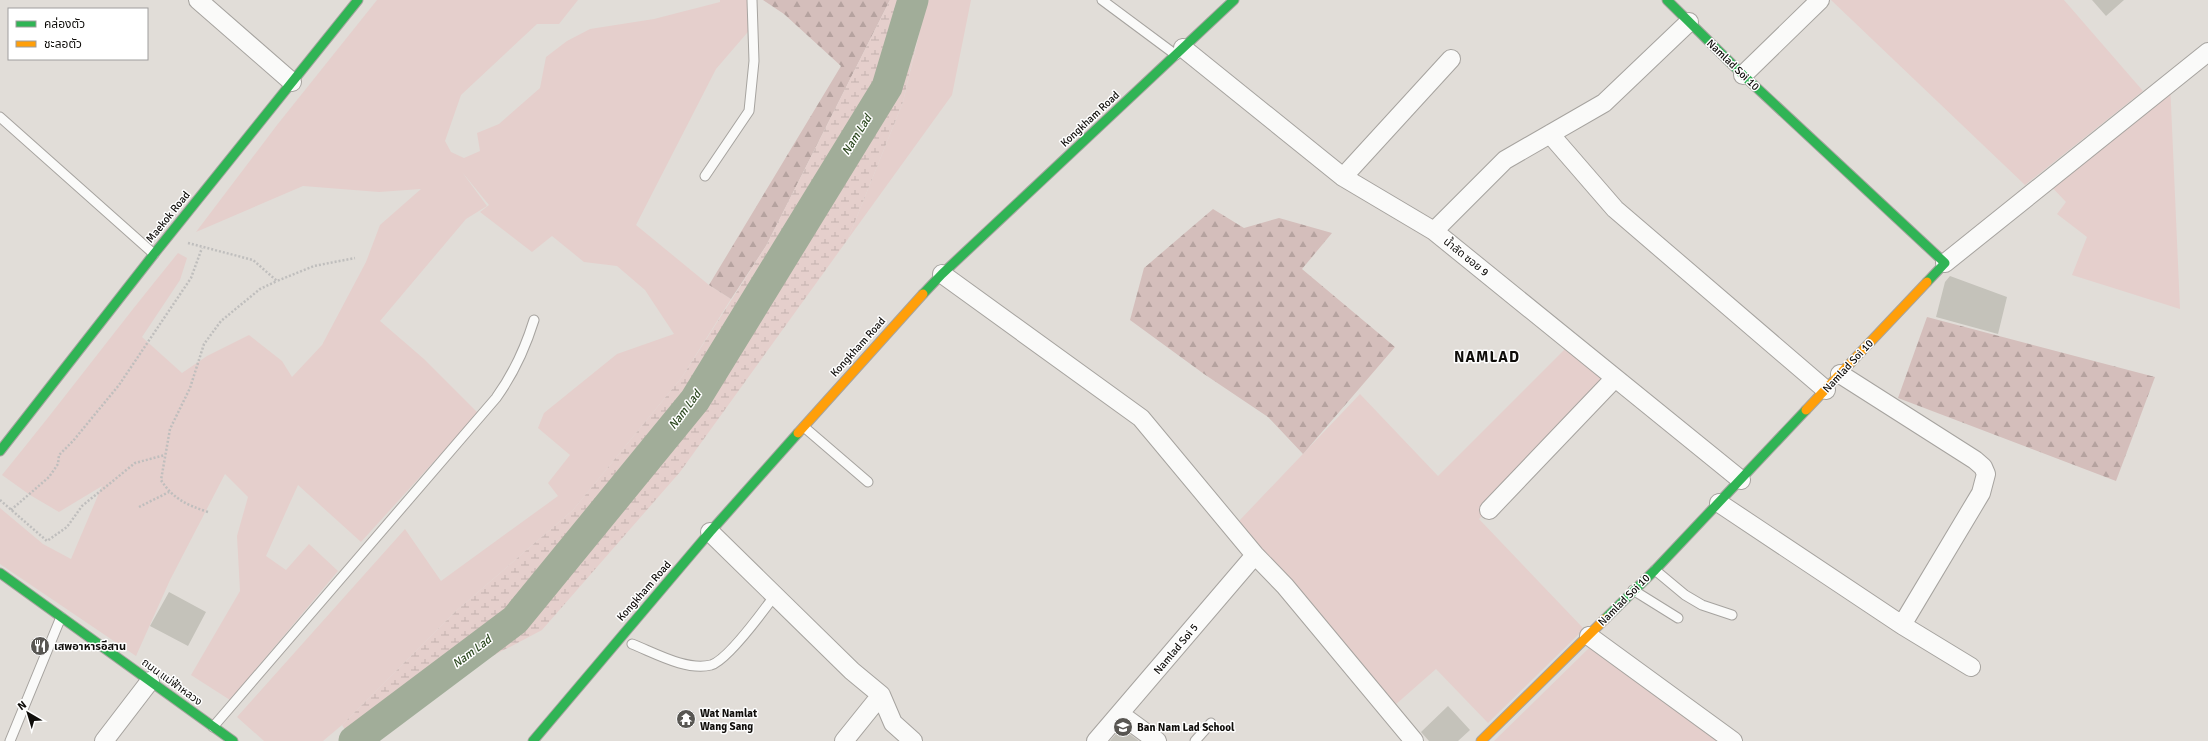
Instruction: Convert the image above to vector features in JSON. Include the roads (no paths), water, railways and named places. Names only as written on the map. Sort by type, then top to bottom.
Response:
[{"type":"street","name":"Maekok Road","points":[[0,451],[168,236],[358,0]]},
{"type":"street","name":"Kongkham Road","points":[[541,738],[710,532],[942,274],[1234,0]]},
{"type":"street","name":"Namlad Soi 10","points":[[1481,741],[1655,570],[1945,263],[1743,75],[1667,0]]},
{"type":"street","points":[[1743,75],[1820,0]]},
{"type":"street","points":[[206,3],[292,82]]},
{"type":"street","points":[[1434,231],[1505,160],[1604,102],[1689,22]]},
{"type":"street","name":"น้ำลัด ซอย 9","points":[[1179,52],[1343,177],[1434,231],[1741,480]]},
{"type":"street","points":[[1945,263],[2208,52]]},
{"type":"street","points":[[1343,177],[1451,59]]},
{"type":"street","points":[[1550,134],[1615,210],[1826,390]]},
{"type":"street","points":[[942,274],[1141,418],[1255,555],[1285,586],[1414,741]]},
{"type":"street","points":[[1840,374],[1975,460],[1983,467],[1986,474],[1981,493],[1902,625]]},
{"type":"street","points":[[1489,510],[1615,378]]},
{"type":"street","points":[[1719,503],[1902,625],[1971,667]]},
{"type":"street","points":[[710,532],[852,672],[881,695],[893,722],[914,741]]},
{"type":"street","name":"Namlad Soi 5","points":[[1096,741],[1255,555]]},
{"type":"street","name":"ถนน แม่ฟ้าหลวง","points":[[0,573],[233,741]]},
{"type":"street","points":[[1589,636],[1733,741]]},
{"type":"street","points":[[104,741],[150,681]]},
{"type":"street","points":[[844,741],[881,695]]},
{"type":"street","points":[[1120,714],[1157,741]]},
{"type":"lane","points":[[705,176],[749,111],[754,61],[752,0]]},
{"type":"lane","points":[[1102,0],[1179,52]]},
{"type":"lane","points":[[0,116],[154,254]]},
{"type":"lane","points":[[213,726],[496,398],[512,375],[526,345],[534,320]]},
{"type":"lane","points":[[804,427],[868,482]]},
{"type":"lane","points":[[1655,570],[1691,599],[1702,605],[1732,615]]},
{"type":"lane","points":[[1633,590],[1678,618]]},
{"type":"lane","points":[[632,644],[678,662],[694,666],[712,665],[738,643],[775,595]]},
{"type":"lane","points":[[10,741],[61,617]]},
{"type":"lane","points":[[1194,741],[1211,723]]},
{"type":"waterway","name":"Nam Lad","points":[[354,741],[515,620],[695,400],[887,87],[913,0]]},
{"type":"place","name":"เสพอาหารอีสาน","points":[[40,646]]},
{"type":"place","name":"Wat Namlat Wang Sang","points":[[686,719]]},
{"type":"place","name":"Ban Nam Lad School","points":[[1123,727]]},
{"type":"district","name":"NAMLAD","points":[[1487,357]]}]
